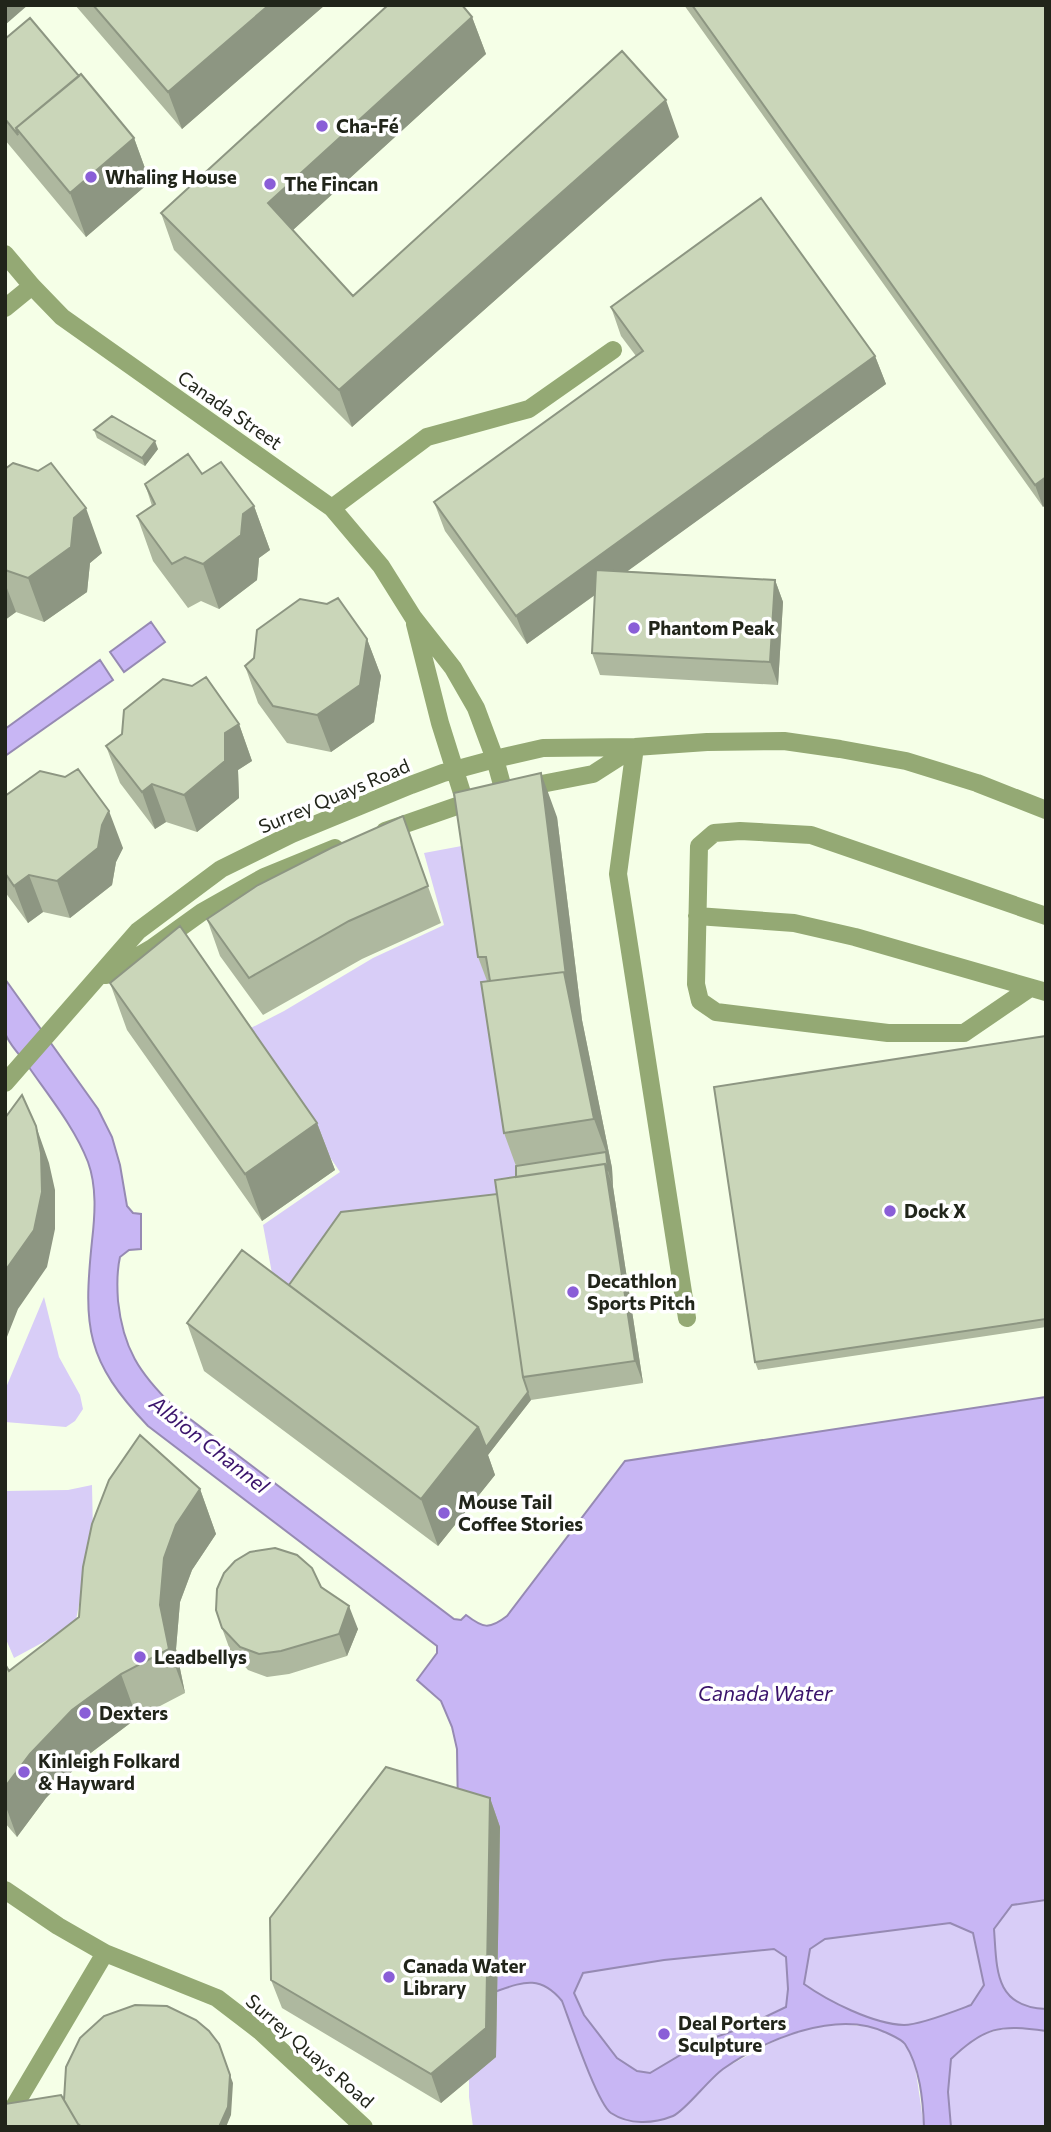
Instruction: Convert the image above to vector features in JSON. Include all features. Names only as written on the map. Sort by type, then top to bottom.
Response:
[{"type":"street","name":"Canada Street","points":[[5,254],[62,317],[332,508],[381,566],[413,617],[453,668],[471,699],[495,759],[512,822]]},
{"type":"street","points":[[5,308],[32,286]]},
{"type":"street","points":[[332,508],[427,437],[529,409],[613,350]]},
{"type":"street","name":"Canada Street","points":[[413,617],[428,680],[474,834]]},
{"type":"street","name":"Surrey Quays Road","points":[[5,1083],[138,931],[221,869],[292,834],[455,770],[495,759],[543,748],[635,747],[707,741],[784,741],[840,748],[906,761],[977,783],[1046,810]]},
{"type":"street","points":[[635,747],[618,874],[687,1318]]},
{"type":"street","name":"Surrey Quays Road","points":[[94,982],[152,948],[202,912],[264,877],[465,802],[504,791],[593,774],[635,747]]},
{"type":"street","points":[[1038,990],[964,1033],[888,1033],[716,1012],[700,1001],[696,984],[699,846],[714,833],[740,831],[811,835],[1046,916]]},
{"type":"street","points":[[697,916],[794,923],[855,937],[1038,990]]},
{"type":"street","name":"Surrey Quays Road","points":[[5,1890],[58,1926],[105,1953],[216,1998],[260,2031],[365,2127]]},
{"type":"street","points":[[5,2122],[105,1953]]},
{"type":"shaded area","points":[[467,845],[518,1180],[520,1400],[274,1284],[263,1225],[340,1172],[245,1031],[373,958],[444,925],[424,853]]},
{"type":"shaded area","points":[[44,1297],[59,1357],[80,1395],[83,1409],[75,1421],[66,1427],[5,1422],[5,1390]]},
{"type":"shaded area","points":[[92,1485],[93,1533],[75,1625],[14,1658],[5,1637],[5,1491],[68,1490]]},
{"type":"shaded area","points":[[1046,1900],[1046,2009],[1029,2007],[1007,1993],[998,1971],[994,1929],[1012,1905]]},
{"type":"shaded area","points":[[950,1923],[973,1933],[984,1985],[972,2005],[919,2023],[892,2024],[851,2011],[804,1984],[810,1949],[825,1939]]},
{"type":"shaded area","points":[[774,1949],[786,1957],[786,2007],[742,2028],[704,2041],[650,2073],[637,2071],[617,2059],[584,2015],[573,1993],[582,1973],[664,1960]]},
{"type":"shaded area","points":[[527,1981],[547,1987],[562,2001],[598,2093],[608,2111],[703,2085],[723,2069],[771,2043],[798,2031],[836,2024],[875,2027],[904,2042],[915,2065],[924,2127],[473,2127],[469,2079],[491,1993]]},
{"type":"shaded area","points":[[1020,2027],[1046,2031],[1046,2127],[951,2127],[948,2092],[951,2059],[967,2044],[982,2036],[998,2030]]},
{"type":"water","points":[[151,622],[165,642],[124,672],[110,652]]},
{"type":"water","points":[[100,660],[113,680],[5,756],[5,729]]},
{"type":"water","name":"Canada Water","points":[[5,979],[98,1109],[112,1137],[127,1206],[133,1213],[141,1214],[141,1249],[129,1250],[120,1257],[117,1284],[124,1333],[142,1371],[173,1406],[454,1619],[461,1620],[466,1615],[486,1626],[507,1616],[625,1461],[1046,1397],[1046,1900],[1012,1905],[994,1929],[998,1971],[1007,1993],[1029,2007],[1046,2009],[1046,2031],[1016,2028],[994,2030],[973,2040],[951,2059],[948,2092],[951,2127],[924,2127],[922,2095],[917,2073],[903,2042],[867,2026],[846,2024],[824,2026],[780,2038],[740,2058],[723,2069],[673,2116],[649,2122],[625,2120],[611,2113],[605,2106],[591,2079],[562,2001],[554,1992],[529,1983],[491,1993],[458,1814],[457,1749],[452,1727],[441,1701],[417,1680],[437,1653],[437,1646],[148,1426],[112,1382],[93,1342],[89,1321],[89,1271],[94,1211],[91,1172],[68,1123],[6,1036]],"holes":[[[950,1923],[973,1933],[984,1985],[971,2005],[919,2023],[892,2024],[851,2010],[804,1984],[810,1949],[825,1939]],[[774,1949],[786,1957],[786,2007],[742,2028],[704,2041],[650,2073],[637,2071],[617,2058],[584,2015],[574,1993],[583,1973],[664,1960]]]},
{"type":"building","points":[[93,5],[269,5],[168,92]]},
{"type":"building","points":[[388,5],[462,5],[472,17],[268,203],[353,296],[622,51],[666,100],[339,390],[161,213]]},
{"type":"building","points":[[692,5],[1046,5],[1046,477],[1035,485]]},
{"type":"building","points":[[30,18],[79,76],[16,128],[18,135],[5,119],[5,39]]},
{"type":"building","points":[[81,74],[134,138],[70,193],[16,128]]},
{"type":"building","points":[[761,198],[875,356],[516,616],[434,502],[643,351],[611,307]]},
{"type":"building","points":[[112,416],[155,441],[142,458],[94,430]]},
{"type":"building","points":[[188,454],[202,474],[221,462],[254,506],[243,514],[241,535],[203,564],[185,557],[172,564],[137,516],[155,504],[145,484]]},
{"type":"building","points":[[13,463],[38,471],[51,463],[86,508],[74,518],[71,547],[28,578],[5,570],[5,469]]},
{"type":"building","points":[[596,570],[775,580],[770,662],[592,653]]},
{"type":"building","points":[[338,598],[367,639],[360,685],[317,715],[273,706],[245,666],[254,658],[257,630],[300,599],[327,604]]},
{"type":"building","points":[[206,677],[239,724],[225,733],[225,761],[184,795],[152,784],[142,792],[106,746],[122,734],[124,710],[163,679],[192,686]]},
{"type":"building","points":[[78,769],[109,811],[102,825],[98,848],[57,881],[29,875],[14,886],[5,873],[5,796],[40,771],[65,777]]},
{"type":"building","points":[[541,773],[566,976],[564,972],[490,981],[486,957],[478,957],[454,793]]},
{"type":"building","points":[[403,816],[428,886],[349,921],[249,978],[207,919],[258,885]]},
{"type":"building","points":[[180,926],[317,1123],[245,1174],[110,983]]},
{"type":"building","points":[[564,972],[594,1119],[504,1133],[481,982]]},
{"type":"building","name":"Dock X","points":[[1046,1036],[1046,1319],[755,1362],[714,1087]]},
{"type":"building","points":[[22,1095],[36,1126],[41,1153],[42,1192],[34,1230],[5,1271],[5,1118]]},
{"type":"building","points":[[606,1152],[608,1171],[605,1164],[516,1177],[516,1166]]},
{"type":"building","name":"Decathlon Sports Pitch","points":[[605,1164],[635,1361],[523,1377],[495,1180]]},
{"type":"building","points":[[497,1194],[523,1377],[528,1392],[486,1447],[478,1427],[289,1285],[341,1212]]},
{"type":"building","points":[[242,1250],[478,1427],[421,1499],[187,1323]]},
{"type":"building","points":[[140,1435],[200,1489],[176,1525],[164,1558],[160,1605],[169,1649],[121,1674],[72,1710],[30,1754],[5,1787],[5,1664],[9,1671],[79,1617],[83,1567],[92,1524],[109,1480]]},
{"type":"building","points":[[275,1548],[297,1555],[312,1568],[321,1587],[349,1606],[339,1634],[281,1651],[259,1654],[240,1647],[222,1628],[216,1610],[217,1589],[224,1573],[235,1561],[250,1552]]},
{"type":"building","name":"Canada Water Library","points":[[386,1767],[490,1798],[486,2028],[431,2074],[271,1980],[270,1918]]},
{"type":"building","points":[[135,2005],[167,2006],[196,2020],[219,2044],[230,2075],[228,2107],[219,2127],[82,2127],[78,2124],[64,2100],[66,2067],[80,2038],[104,2016]]},
{"type":"building","points":[[61,2095],[82,2127],[5,2127],[5,2104]]},
{"type":"place","name":"Cha-Fé","points":[[322,126]]},
{"type":"place","name":"Whaling House","points":[[91,177]]},
{"type":"place","name":"The Fincan","points":[[270,184]]},
{"type":"place","name":"Phantom Peak","points":[[634,628]]},
{"type":"place","name":"Dock X","points":[[890,1211]]},
{"type":"place","name":"Decathlon Sports Pitch","points":[[573,1292]]},
{"type":"place","name":"Mouse Tail Coffee Stories","points":[[444,1513]]},
{"type":"place","name":"Leadbellys","points":[[140,1657]]},
{"type":"place","name":"Dexters","points":[[85,1713]]},
{"type":"place","name":"Kinleigh Folkard & Hayward","points":[[24,1772]]},
{"type":"place","name":"Canada Water Library","points":[[389,1977]]},
{"type":"place","name":"Deal Porters Sculpture","points":[[664,2034]]},
{"type":"water label","name":"Albion Channel","points":[[209,1445]]}]
